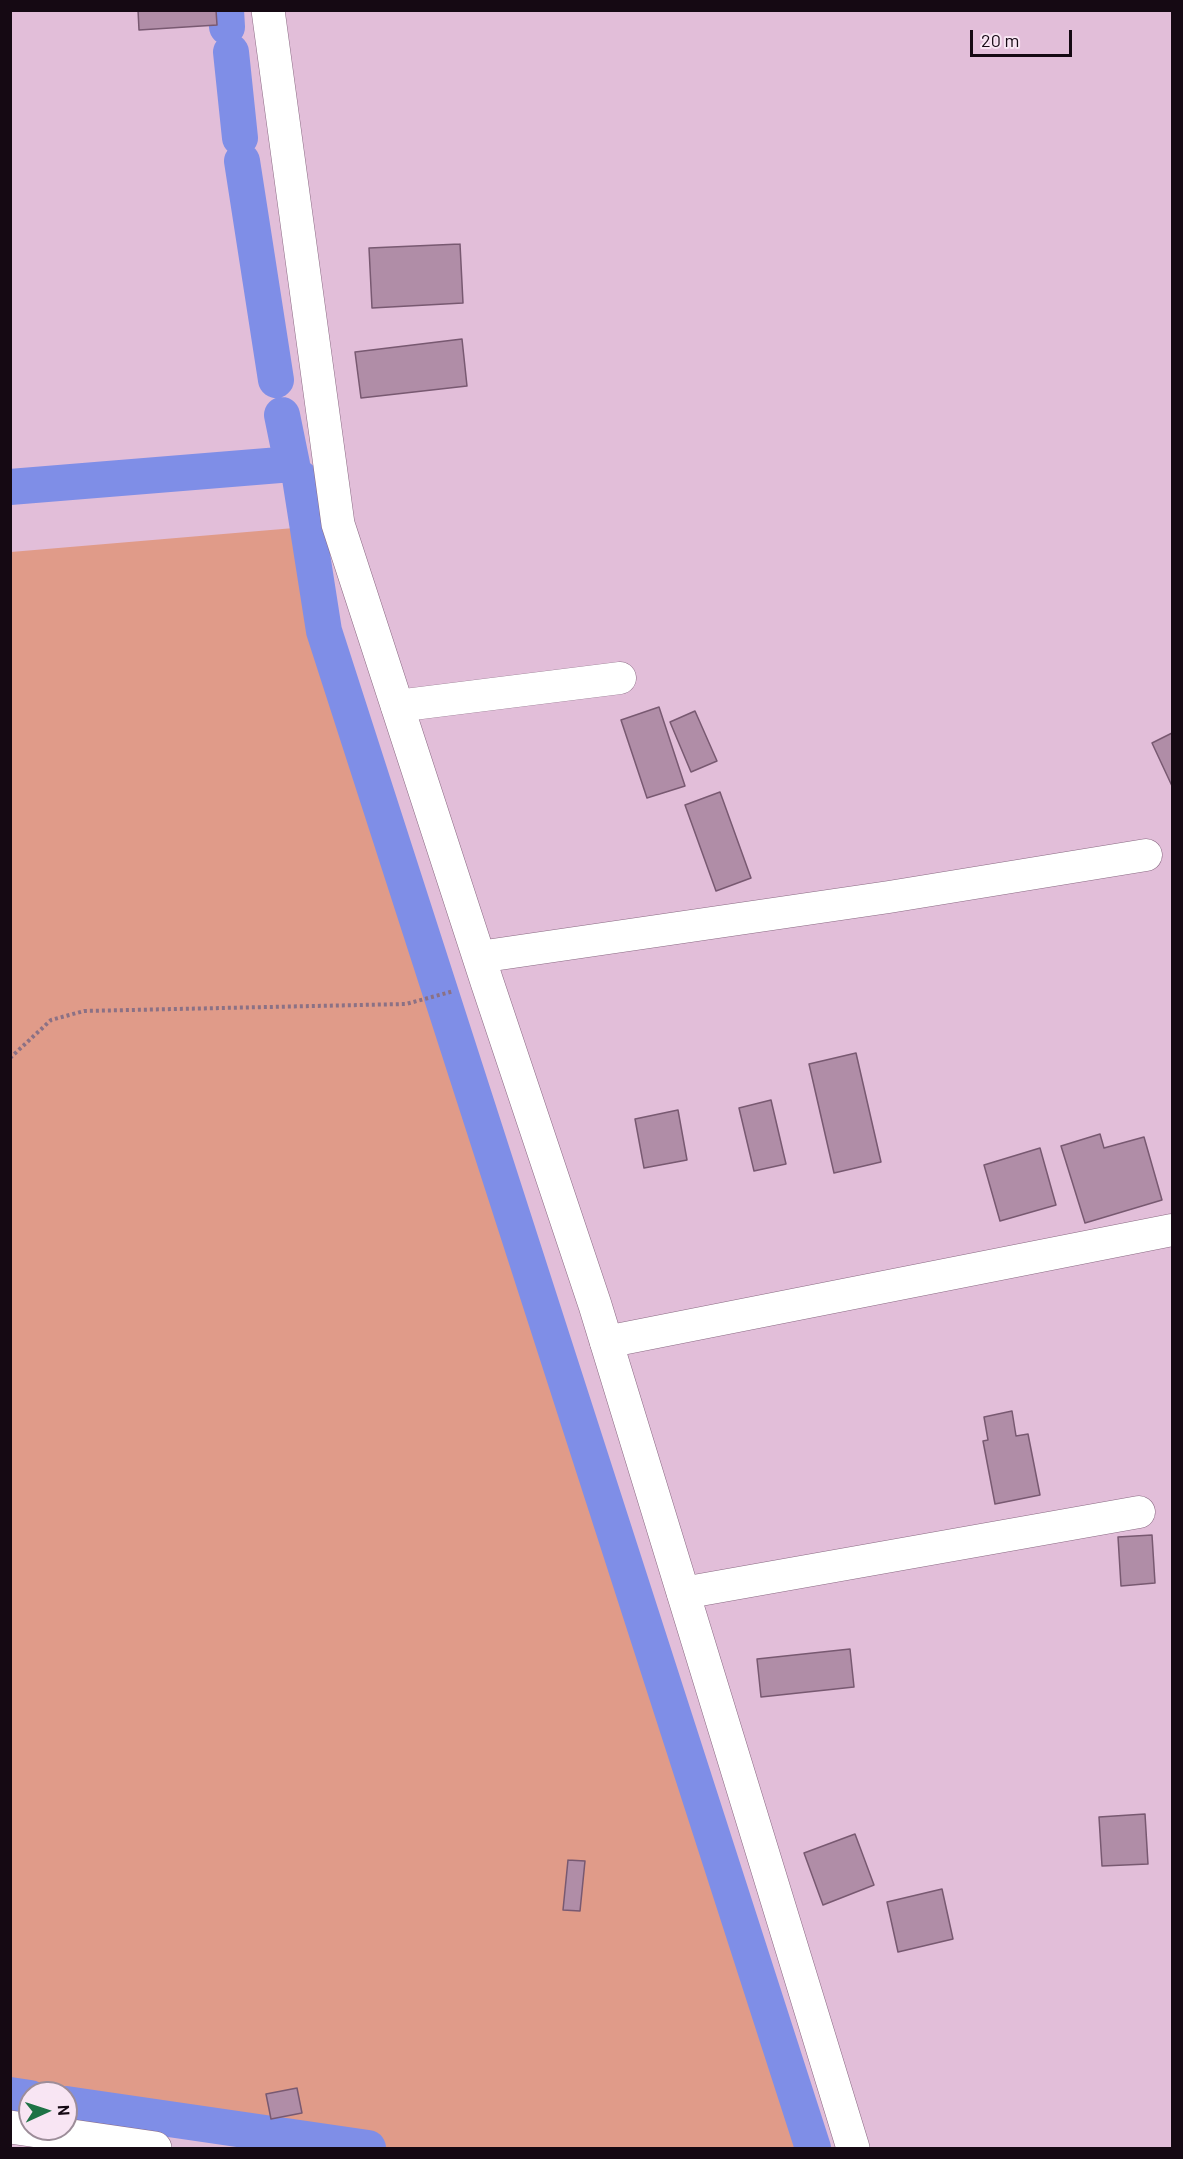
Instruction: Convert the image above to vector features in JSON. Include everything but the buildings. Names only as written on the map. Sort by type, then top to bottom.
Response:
[{"type":"street","points":[[268,10],[338,524],[606,1342],[853,2148]]},
{"type":"street","points":[[397,706],[620,678]]},
{"type":"street","points":[[479,957],[889,897],[1146,855]]},
{"type":"street","points":[[606,1342],[1173,1230]]},
{"type":"street","points":[[683,1593],[1139,1512]]},
{"type":"street","points":[[10,2127],[155,2148]]},
{"type":"path","points":[[10,1058],[51,1020],[84,1011],[406,1004],[460,989]]},
{"type":"shaded area","points":[[306,527],[819,2148],[318,2148],[78,2115],[78,2081],[18,2081],[18,2106],[11,2105],[11,552]]},
{"type":"waterway","points":[[226,10],[227,27]]},
{"type":"waterway","points":[[231,52],[240,138]]},
{"type":"waterway","points":[[242,161],[276,380]]},
{"type":"waterway","points":[[10,487],[292,464],[282,415]]},
{"type":"waterway","points":[[300,478],[324,631],[813,2148]]},
{"type":"waterway","points":[[10,2095],[18,2096]]},
{"type":"waterway","points":[[78,2106],[368,2148]]}]
